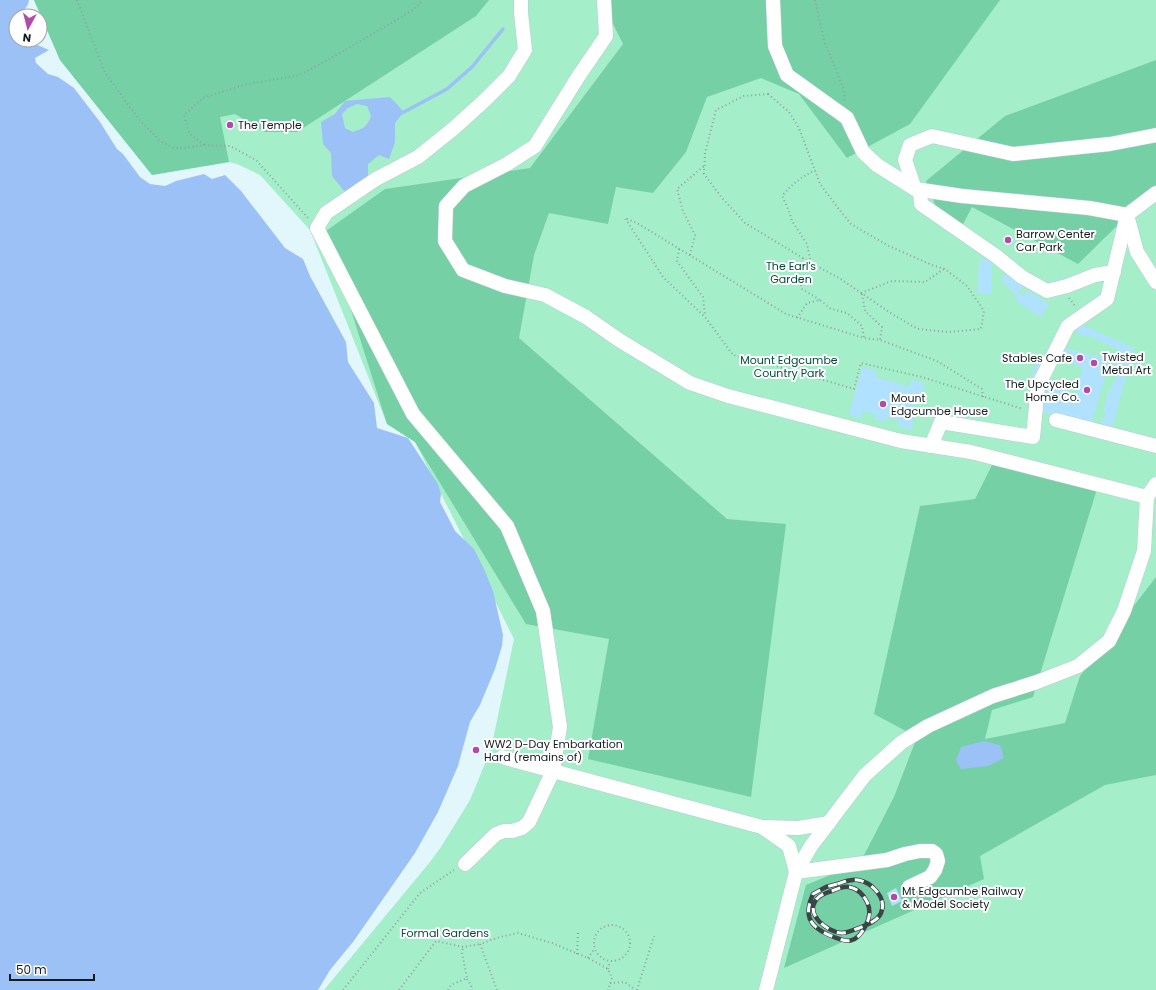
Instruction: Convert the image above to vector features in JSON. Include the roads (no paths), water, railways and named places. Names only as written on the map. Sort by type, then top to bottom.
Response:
[{"type":"lane","points":[[464,864],[496,834],[504,830],[512,831],[522,828],[529,822],[553,771],[560,727],[543,611],[507,526],[413,414],[317,228],[326,213],[376,179],[418,157],[430,148],[485,100],[509,76],[525,50],[521,13],[522,0]]},
{"type":"lane","points":[[604,0],[606,36],[578,77],[535,146],[507,164],[464,186],[446,206],[445,241],[463,270],[505,286],[545,295],[586,317],[690,384],[728,396],[901,442],[971,452],[1147,497]]},
{"type":"lane","points":[[773,0],[775,46],[787,75],[847,118],[863,152],[877,165],[917,190],[962,196],[1089,208],[1127,216]]},
{"type":"lane","points":[[1114,272],[1095,275],[1061,288],[1047,291],[1022,277],[996,256],[921,204],[905,160],[910,145],[932,136],[1013,154],[1110,144],[1156,135]]},
{"type":"lane","points":[[931,446],[941,422],[1033,437],[1038,386],[1068,326],[1107,300],[1127,216],[1156,193]]},
{"type":"lane","points":[[1127,216],[1137,252],[1156,282]]},
{"type":"lane","points":[[1056,420],[1156,446]]},
{"type":"lane","points":[[766,990],[796,872],[811,846],[865,775],[902,742],[928,726],[993,696],[1037,682],[1078,666],[1109,640],[1124,611],[1144,550],[1147,497],[1156,484]]},
{"type":"lane","points":[[502,756],[762,827],[798,828],[829,823]]},
{"type":"lane","points":[[762,827],[789,846],[796,872]]},
{"type":"lane","points":[[796,872],[887,860],[905,854],[920,851],[932,851],[936,854],[938,861],[935,870],[930,877],[909,887]]},
{"type":"water","points":[[0,0],[29,0],[28,5],[25,8],[8,8],[8,48],[44,48],[49,50],[35,58],[36,63],[48,74],[58,77],[74,88],[100,122],[117,149],[123,154],[140,177],[150,184],[165,186],[176,181],[204,174],[212,179],[225,175],[241,191],[285,248],[303,259],[310,276],[346,342],[348,362],[374,403],[377,428],[408,438],[438,484],[441,494],[440,502],[455,531],[474,549],[493,591],[503,635],[502,646],[495,669],[480,705],[470,722],[458,766],[438,812],[415,853],[353,942],[330,970],[318,990],[0,990]]},
{"type":"water","points":[[390,97],[404,112],[395,123],[395,142],[389,159],[379,155],[368,164],[368,179],[345,192],[332,176],[331,153],[323,144],[321,122],[335,114],[345,101]],"holes":[[[357,104],[367,106],[371,116],[368,123],[362,128],[353,132],[345,128],[342,114],[348,108]]]},
{"type":"water","points":[[984,741],[1000,745],[1004,758],[988,766],[961,769],[956,760],[961,747]]},
{"type":"waterway","points":[[404,112],[447,89],[472,67],[503,29]]},
{"type":"railway","points":[[837,884],[826,887],[813,894],[809,908],[810,919],[816,928],[829,935],[846,941],[855,939],[862,932],[866,925],[870,914],[867,902],[860,892],[847,887],[825,893],[817,898],[813,906],[813,911],[816,917],[830,930],[841,933],[865,926],[868,924],[875,920],[881,913],[883,907],[882,902],[880,896],[873,887],[863,881],[852,880],[837,884]]},
{"type":"place","name":"The Temple","points":[[230,125]]},
{"type":"place","name":"Barrow Center Car Park","points":[[1008,240]]},
{"type":"place","name":"Stables Cafe","points":[[1080,358]]},
{"type":"place","name":"Twisted Metal Art","points":[[1094,363]]},
{"type":"place","name":"The Upcycled Home Co.","points":[[1087,390]]},
{"type":"place","name":"Mount Edgcumbe House","points":[[883,404]]},
{"type":"place","name":"WW2 D-Day Embarkation Hard (remains of)","points":[[476,750]]},
{"type":"place","name":"Mt Edgcumbe Railway & Model Society","points":[[894,897]]},
{"type":"park label","name":"The Earl's Garden","points":[[791,272]]},
{"type":"park label","name":"Mount Edgcumbe Country Park","points":[[789,366]]},
{"type":"park label","name":"Formal Gardens","points":[[445,933]]}]
